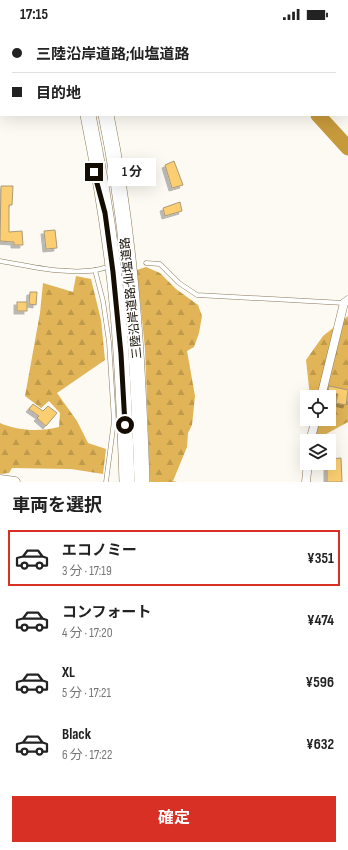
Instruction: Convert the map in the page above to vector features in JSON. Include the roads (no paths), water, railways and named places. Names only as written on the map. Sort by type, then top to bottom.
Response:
[{"type":"highway","points":[[78,116],[105,213]]},
{"type":"highway","name":"三陸沿岸道路;仙塩道路","points":[[88,116],[105,213],[113,272],[120,340],[127,482]]},
{"type":"highway","name":"三陸沿岸道路;仙塩道路","points":[[106,116],[122,211],[132,297],[137,354],[142,482]]},
{"type":"street","points":[[323,390],[347,303]]},
{"type":"street","points":[[306,482],[307,470]]},
{"type":"street","points":[[0,480],[15,482]]},
{"type":"lane","points":[[0,261],[50,269],[95,270],[104,268]]},
{"type":"lane","points":[[146,263],[160,264],[179,283],[197,295],[347,303]]},
{"type":"lane","points":[[95,270],[103,301],[110,342],[114,421],[106,482]]},
{"type":"waterway","points":[[319,116],[348,148]]}]
